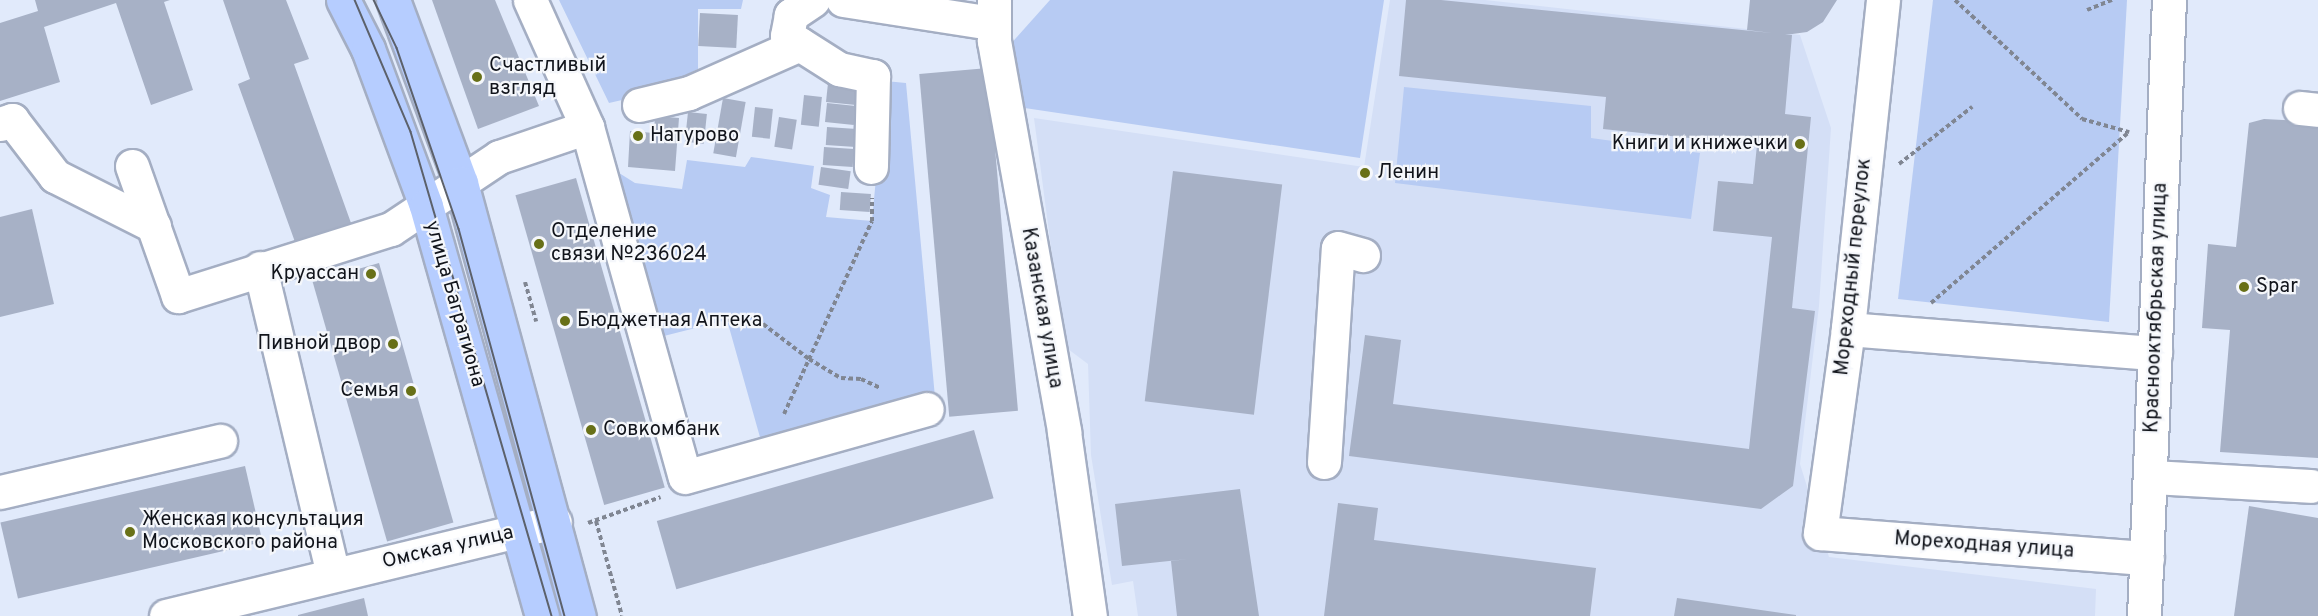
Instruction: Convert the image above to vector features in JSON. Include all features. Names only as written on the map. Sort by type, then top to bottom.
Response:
[{"type":"main road","name":"улица Багратиона","points":[[343,0],[368,49],[426,206],[542,616]]},
{"type":"main road","name":"улица Багратиона","points":[[393,0],[461,183],[570,517],[579,616]]},
{"type":"street","points":[[530,0],[587,126],[685,477],[927,410]]},
{"type":"street","points":[[813,0],[791,15],[787,36],[839,69],[873,76],[871,167]]},
{"type":"street","points":[[843,0],[993,12]]},
{"type":"street","name":"Мореходный переулок","points":[[1820,533],[1848,329],[1883,0]]},
{"type":"street","name":"Краснооктябрьская улица","points":[[2144,616],[2169,0]]},
{"type":"street","name":"Казанская улица","points":[[993,12],[1064,432],[1090,616]]},
{"type":"street","points":[[639,105],[689,93],[800,44]]},
{"type":"street","points":[[0,124],[12,120],[55,176],[154,226]]},
{"type":"street","points":[[132,166],[178,296],[260,268],[391,229],[500,157],[587,126]]},
{"type":"street","points":[[1324,462],[1338,248],[1363,255]]},
{"type":"street","points":[[260,268],[333,574]]},
{"type":"street","points":[[1848,329],[2155,353]]},
{"type":"street","points":[[0,492],[220,441]]},
{"type":"street","points":[[2151,477],[2311,486]]},
{"type":"street","name":"Омская улица","points":[[165,616],[570,517]]},
{"type":"street","name":"Мореходная улица","points":[[1820,533],[2147,558]]},
{"type":"path","points":[[1896,332],[2129,132],[2082,119],[1955,0]]},
{"type":"path","points":[[2087,10],[2112,0]]},
{"type":"path","points":[[1863,192],[1972,107]]},
{"type":"path","points":[[765,455],[872,221],[871,167]]},
{"type":"path","points":[[521,271],[537,327]]},
{"type":"path","points":[[727,320],[750,315],[808,359],[841,378],[861,379],[927,410]]},
{"type":"path","points":[[570,517],[588,524],[643,506],[664,495],[685,477]]},
{"type":"path","points":[[596,521],[622,616]]},
{"type":"shaded area","points":[[559,0],[743,0],[741,9],[698,9],[698,69],[648,94],[609,103]]},
{"type":"shaded area","points":[[1050,0],[1384,0],[1360,158],[1018,107],[1008,47]]},
{"type":"shaded area","points":[[1390,0],[1485,0],[1800,35],[1831,128],[1819,306],[1800,464],[1829,557],[2096,589],[2095,616],[1138,616],[1133,581],[1112,585],[1091,455],[1088,364],[1064,346],[1034,118],[1364,167]]},
{"type":"shaded area","points":[[1933,0],[2127,0],[2109,322],[1898,299]]},
{"type":"shaded area","points":[[885,81],[906,83],[936,408],[765,455],[727,320],[656,338],[608,166],[635,183],[682,189],[687,160],[745,167],[751,157],[814,166],[811,188],[830,195],[826,217],[872,221]]},
{"type":"shaded area","points":[[1404,87],[1591,106],[1591,138],[1700,153],[1691,219],[1395,183]]},
{"type":"building","points":[[35,0],[170,0],[164,2],[193,90],[151,105],[116,3],[44,27],[60,82],[0,101],[0,23],[38,11]]},
{"type":"building","points":[[223,0],[286,0],[309,59],[294,64],[351,223],[295,242],[238,84],[250,79]]},
{"type":"building","points":[[432,0],[495,0],[539,106],[478,129]]},
{"type":"building","points":[[1406,0],[1441,0],[1772,33],[1747,30],[1750,0],[1837,0],[1823,22],[1807,32],[1785,35],[1792,35],[1785,114],[1811,117],[1792,308],[1815,311],[1793,486],[1761,509],[1349,456],[1365,335],[1401,340],[1393,404],[1749,449],[1772,237],[1713,231],[1718,181],[1753,184],[1757,145],[1603,129],[1606,97],[1399,76]]},
{"type":"building","points":[[700,13],[738,15],[736,48],[698,46]]},
{"type":"building","points":[[988,68],[1018,411],[949,417],[919,74]]},
{"type":"building","points":[[828,83],[858,86],[856,105],[826,102]]},
{"type":"building","points":[[804,95],[822,97],[819,127],[801,125]]},
{"type":"building","points":[[723,98],[746,102],[736,157],[713,153]]},
{"type":"building","points":[[827,103],[856,106],[854,125],[825,122]]},
{"type":"building","points":[[755,107],[773,109],[770,139],[752,137]]},
{"type":"building","points":[[688,112],[707,114],[704,144],[685,142]]},
{"type":"building","points":[[655,116],[679,118],[675,171],[628,167],[630,131],[654,133]]},
{"type":"building","points":[[779,117],[797,120],[792,149],[774,147]]},
{"type":"building","name":"Spar","points":[[2264,119],[2318,122],[2318,458],[2220,452],[2230,330],[2202,328],[2208,244],[2236,247],[2249,123]]},
{"type":"building","points":[[827,127],[857,129],[856,147],[826,145]]},
{"type":"building","points":[[824,147],[854,149],[853,167],[823,165]]},
{"type":"building","points":[[821,167],[851,171],[848,189],[818,185]]},
{"type":"building","points":[[1173,171],[1282,184],[1254,415],[1145,401]]},
{"type":"building","points":[[576,178],[665,488],[604,505],[515,195]]},
{"type":"building","points":[[841,192],[871,194],[870,212],[840,210]]},
{"type":"building","points":[[32,209],[54,304],[0,317],[0,217]]},
{"type":"building","points":[[379,263],[453,523],[387,542],[313,282]]},
{"type":"building","points":[[974,430],[994,498],[676,589],[657,521]]},
{"type":"building","name":"Женская консультация Московского района","points":[[245,466],[263,542],[18,598],[0,522]]},
{"type":"building","points":[[1240,489],[1259,616],[1177,616],[1171,561],[1188,559],[1122,566],[1115,504]]},
{"type":"building","points":[[1338,503],[1378,508],[1374,540],[1596,568],[1590,616],[1324,616]]},
{"type":"building","points":[[2249,506],[2318,518],[2318,616],[2234,616]]},
{"type":"building","points":[[364,598],[368,616],[298,616],[298,615]]},
{"type":"building","points":[[1677,598],[1796,615],[1796,616],[1674,616]]},
{"type":"tram line","points":[[355,0],[411,132],[552,616]]},
{"type":"tram line","points":[[374,0],[397,48],[459,229],[565,616]]},
{"type":"place","name":"Счастливый взгляд","points":[[477,77]]},
{"type":"place","name":"Натурово","points":[[638,136]]},
{"type":"place","name":"Книги и книжечки","points":[[1800,144]]},
{"type":"place","name":"Ленин","points":[[1365,173]]},
{"type":"place","name":"Отделение связи №236024","points":[[539,244]]},
{"type":"place","name":"Круассан","points":[[371,274]]},
{"type":"place","name":"Spar","points":[[2244,287]]},
{"type":"place","name":"Бюджетная Аптека","points":[[565,321]]},
{"type":"place","name":"Пивной двор","points":[[393,344]]},
{"type":"place","name":"Семья","points":[[411,391]]},
{"type":"place","name":"Совкомбанк","points":[[591,430]]},
{"type":"place","name":"Женская консультация Московского района","points":[[130,532]]}]
